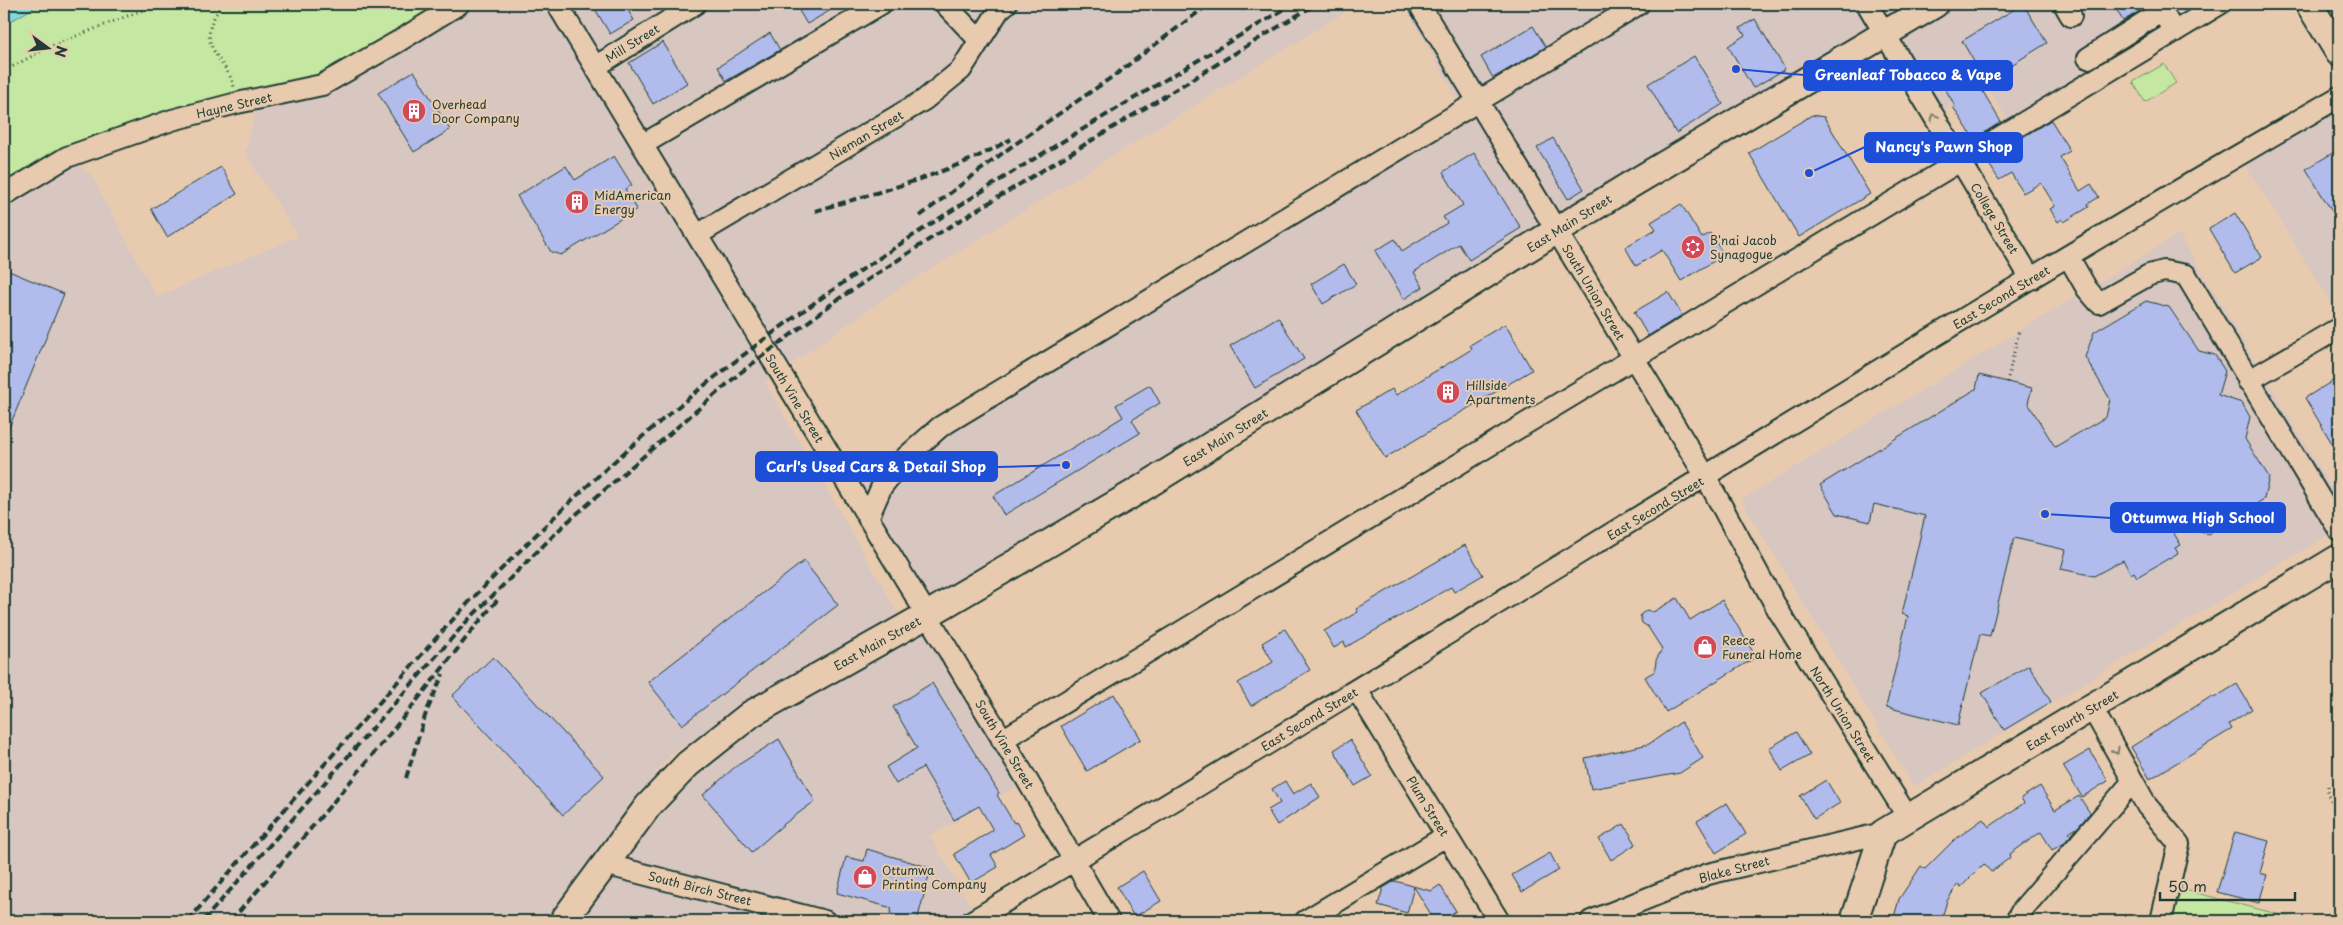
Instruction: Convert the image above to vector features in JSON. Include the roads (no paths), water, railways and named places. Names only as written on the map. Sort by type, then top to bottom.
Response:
[{"type":"main road","name":"East Main Street","points":[[564,921],[648,806],[688,764],[751,714],[927,615],[1131,495],[1557,231],[1935,4]]},
{"type":"main road","points":[[2309,4],[2339,53]]},
{"type":"main road","name":"East Fourth Street","points":[[1883,833],[2339,558]]},
{"type":"main road","points":[[1854,921],[1883,833]]},
{"type":"street","name":"Hayne Street","points":[[4,195],[66,157],[172,120],[237,103],[322,85],[399,41],[458,4]]},
{"type":"street","name":"South Vine Street","points":[[557,4],[927,615],[1109,921]]},
{"type":"street","name":"Mill Street","points":[[595,67],[695,4]]},
{"type":"street","points":[[642,145],[881,4]]},
{"type":"street","points":[[945,4],[979,40]]},
{"type":"street","name":"Nieman Street","points":[[697,235],[924,100],[960,70],[999,10],[1006,4]]},
{"type":"street","name":"South Union Street","points":[[1419,4],[1706,477]]},
{"type":"street","points":[[868,518],[882,486],[906,457],[940,427],[1639,4]]},
{"type":"street","name":"College Street","points":[[1867,4],[2031,279]]},
{"type":"street","points":[[1002,740],[2220,4]]},
{"type":"street","points":[[2088,58],[2162,11],[2174,32]]},
{"type":"street","name":"East Second Street","points":[[972,921],[1357,690],[2144,209],[2339,97]]},
{"type":"street","points":[[2068,256],[2087,290],[2099,303],[2148,275],[2164,271],[2186,275],[2339,530]]},
{"type":"street","points":[[2248,381],[2339,328]]},
{"type":"street","name":"North Union Street","points":[[1706,477],[1778,610],[1909,819]]},
{"type":"street","name":"Plum Street","points":[[1357,690],[1499,921]]},
{"type":"street","points":[[2092,708],[2147,806],[2179,844],[2161,921]]},
{"type":"street","points":[[2016,921],[2022,910],[2132,781]]},
{"type":"street","name":"Blake Street","points":[[1591,921],[1708,874],[1883,833]]},
{"type":"street","points":[[1305,921],[1446,836]]},
{"type":"street","name":"South Birch Street","points":[[604,864],[825,921]]},
{"type":"water","points":[[4,4],[40,4],[4,25]]},
{"type":"railway","points":[[920,216],[1008,149],[1115,75],[1209,4]]},
{"type":"railway","points":[[188,921],[472,599],[576,497],[685,401],[757,345],[905,241],[1059,144],[1293,4]]},
{"type":"railway","points":[[203,921],[468,620],[565,524],[740,373],[837,300],[936,235],[1316,4]]},
{"type":"railway","points":[[815,211],[940,172],[1011,139]]},
{"type":"railway","points":[[469,634],[499,598]]},
{"type":"railway","points":[[231,921],[354,777],[473,629]]},
{"type":"railway","points":[[406,778],[426,713],[443,674]]},
{"type":"place","name":"Greenleaf Tobacco & Vape","points":[[1736,69]]},
{"type":"place","name":"Overhead Door Company","points":[[414,111]]},
{"type":"place","name":"Nancy's Pawn Shop","points":[[1809,173]]},
{"type":"place","name":"MidAmerican Energy","points":[[577,202]]},
{"type":"place","name":"B'nai Jacob Synagogue","points":[[1693,247]]},
{"type":"place","name":"Hillside Apartments","points":[[1448,392]]},
{"type":"place","name":"Carl's Used Cars & Detail Shop","points":[[1066,465]]},
{"type":"place","name":"Ottumwa High School","points":[[2045,514]]},
{"type":"place","name":"Reece Funeral Home","points":[[1705,647]]},
{"type":"place","name":"Ottumwa Printing Company","points":[[865,877]]}]
